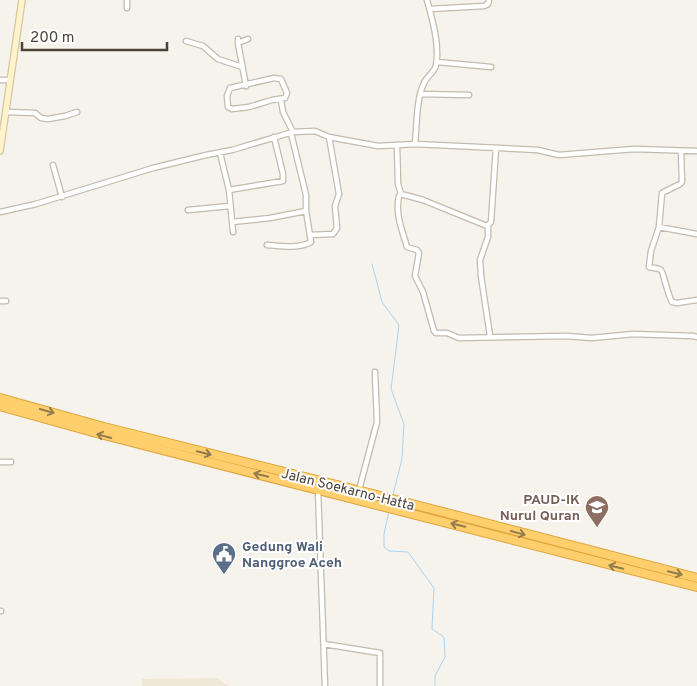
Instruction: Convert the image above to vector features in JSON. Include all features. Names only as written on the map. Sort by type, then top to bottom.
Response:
[{"type":"highway","name":"Jalan Soekarno-Hatta","points":[[0,398],[114,430],[359,490],[644,570],[697,587]]},
{"type":"highway","name":"Jalan Soekarno-Hatta","points":[[0,406],[100,434],[401,511],[644,570],[697,578]]},
{"type":"main road","points":[[0,151],[22,0]]},
{"type":"street","points":[[127,0],[127,8]]},
{"type":"street","points":[[415,144],[420,94],[424,82],[435,70],[437,62],[434,28],[428,0]]},
{"type":"street","points":[[430,8],[484,6],[490,0]]},
{"type":"street","points":[[246,86],[238,41],[248,39]]},
{"type":"street","points":[[186,41],[205,47],[218,59],[242,67]]},
{"type":"street","points":[[437,62],[491,67]]},
{"type":"street","points":[[274,78],[281,79],[288,95],[281,100],[272,100],[250,107],[229,108],[227,104],[228,90],[232,87],[246,86],[274,78]]},
{"type":"street","points":[[0,80],[10,80]]},
{"type":"street","points":[[420,94],[469,95]]},
{"type":"street","points":[[267,245],[305,245],[311,242],[306,211],[306,195],[292,132],[283,112],[281,100]]},
{"type":"street","points":[[6,112],[35,113],[41,118],[48,119],[77,112]]},
{"type":"street","points":[[0,212],[62,197],[153,168],[220,153],[292,132],[314,131],[329,137],[378,146],[415,144],[538,150],[559,155],[634,149],[697,151]]},
{"type":"street","points":[[229,190],[283,181],[274,137]]},
{"type":"street","points":[[310,236],[333,234],[338,228],[335,206],[339,194],[329,137]]},
{"type":"street","points":[[397,145],[398,184],[401,194],[398,201],[399,222],[407,247],[417,250],[419,253],[415,276],[423,292],[436,333],[450,334],[457,338],[490,336],[592,338],[634,334],[697,337]]},
{"type":"street","points":[[490,336],[480,276],[480,260],[488,237],[488,225],[491,222],[496,148]]},
{"type":"street","points":[[681,150],[682,182],[662,193],[659,227],[651,250],[649,266],[664,272],[666,288],[672,302],[697,300]]},
{"type":"street","points":[[220,153],[229,190],[233,232]]},
{"type":"street","points":[[53,165],[62,197]]},
{"type":"street","points":[[401,194],[423,200],[488,225]]},
{"type":"street","points":[[188,210],[230,206]]},
{"type":"street","points":[[232,222],[270,218],[306,211]]},
{"type":"street","points":[[659,227],[697,234]]},
{"type":"street","points":[[0,301],[6,301]]},
{"type":"street","points":[[359,490],[377,422],[375,372]]},
{"type":"street","points":[[0,462],[11,462]]},
{"type":"street","points":[[318,490],[325,686]]},
{"type":"street","points":[[324,644],[380,653],[380,686]]},
{"type":"shaded area","points":[[216,678],[228,686],[142,686],[142,679]]},
{"type":"waterway","points":[[372,264],[382,302],[399,325],[391,389],[404,424],[402,459],[393,495]]},
{"type":"waterway","points":[[389,511],[384,534],[384,547],[389,551],[408,552],[434,588],[432,629],[444,637],[445,657],[435,676],[435,686]]},
{"type":"place","name":"PAUD-IK Nurul Quran","points":[[597,528]]},
{"type":"place","name":"Gedung Wali Nanggroe Aceh","points":[[224,575]]}]
